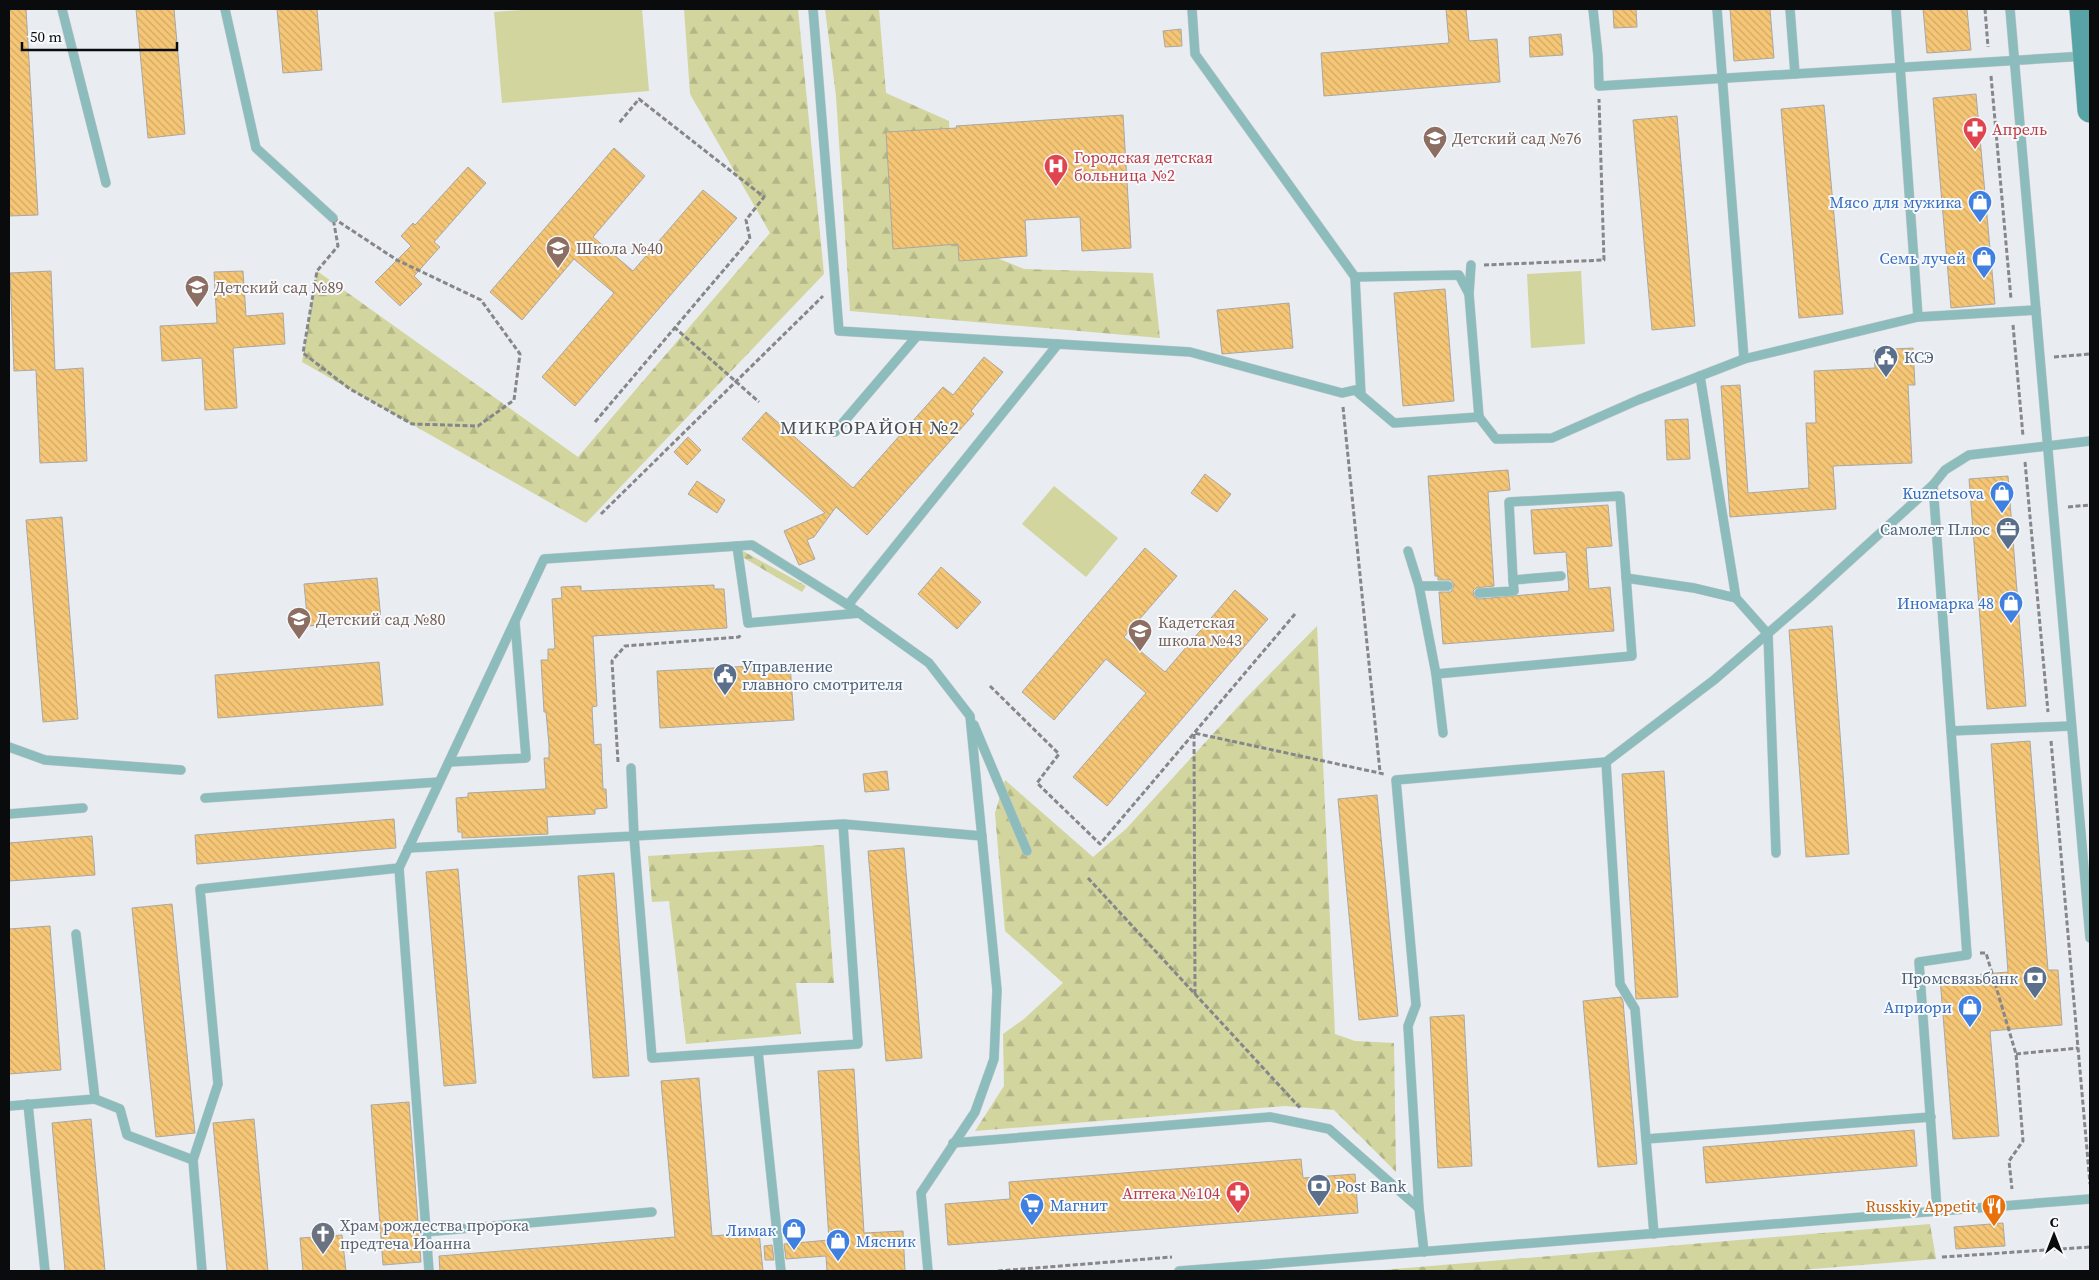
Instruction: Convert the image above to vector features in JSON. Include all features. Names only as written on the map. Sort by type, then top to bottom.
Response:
[{"type":"main road","points":[[2082,9],[2090,110]]},
{"type":"lane","points":[[62,9],[106,183]]},
{"type":"lane","points":[[226,9],[256,148],[333,218]]},
{"type":"lane","points":[[813,9],[839,331],[1190,352],[1342,394],[1355,390],[1394,423],[1479,417]]},
{"type":"lane","points":[[1192,9],[1196,54],[1355,278],[1361,395]]},
{"type":"lane","points":[[1592,9],[1598,56],[1599,86],[2086,56]]},
{"type":"lane","points":[[1717,9],[1744,359]]},
{"type":"lane","points":[[1790,9],[1795,74]]},
{"type":"lane","points":[[1896,9],[1918,317]]},
{"type":"lane","points":[[2010,9],[2090,938]]},
{"type":"lane","points":[[1471,265],[1469,294],[1479,417],[1496,439],[1552,438],[1638,400],[1744,359],[1918,317],[2036,310]]},
{"type":"lane","points":[[1355,278],[1459,275],[1469,294]]},
{"type":"lane","points":[[835,432],[917,336]]},
{"type":"lane","points":[[848,605],[1058,344]]},
{"type":"lane","points":[[1700,376],[1736,598],[1768,634],[1776,853]]},
{"type":"lane","points":[[1424,1252],[1419,1208],[1408,1026],[1416,1006],[1396,780],[1606,762],[1714,680],[1810,598],[1933,485],[1945,470],[1969,455],[2090,441]]},
{"type":"lane","points":[[1933,485],[1967,955],[1919,962],[1937,1210]]},
{"type":"lane","points":[[1436,674],[1632,656],[1620,496],[1509,502],[1514,591],[1480,593]]},
{"type":"lane","points":[[429,1271],[399,868],[544,559],[752,545],[860,613],[929,663],[970,716],[1026,851]]},
{"type":"lane","points":[[737,546],[748,623],[860,613]]},
{"type":"lane","points":[[1408,551],[1419,586],[1436,674],[1442,733]]},
{"type":"lane","points":[[1513,580],[1561,576]]},
{"type":"lane","points":[[1626,578],[1694,588],[1736,598]]},
{"type":"lane","points":[[1419,586],[1448,586]]},
{"type":"lane","points":[[449,762],[526,758],[514,621]]},
{"type":"lane","points":[[928,1271],[921,1193],[953,1143],[976,1112],[994,1059],[997,990],[970,716]]},
{"type":"lane","points":[[1951,731],[2071,726]]},
{"type":"lane","points":[[9,748],[45,760],[181,770]]},
{"type":"lane","points":[[1606,762],[1620,984],[1634,1009],[1654,1234]]},
{"type":"lane","points":[[631,768],[634,836],[652,1058],[858,1044],[843,824]]},
{"type":"lane","points":[[205,798],[439,782]]},
{"type":"lane","points":[[9,814],[83,808]]},
{"type":"lane","points":[[408,848],[843,824],[982,836]]},
{"type":"lane","points":[[202,1271],[193,1160],[218,1084],[200,889],[399,868]]},
{"type":"lane","points":[[76,934],[95,1099]]},
{"type":"lane","points":[[758,1051],[781,1271]]},
{"type":"lane","points":[[9,1106],[95,1099],[120,1109],[127,1135],[193,1160]]},
{"type":"lane","points":[[28,1104],[45,1271]]},
{"type":"lane","points":[[953,1143],[1270,1117],[1329,1129],[1419,1208]]},
{"type":"lane","points":[[1646,1139],[1931,1117]]},
{"type":"lane","points":[[1179,1271],[2090,1199]]},
{"type":"lane","points":[[426,1232],[652,1212]]},
{"type":"path","points":[[1985,9],[2090,1184]]},
{"type":"path","points":[[1471,265],[1604,260],[1599,86]]},
{"type":"path","points":[[595,422],[750,239],[746,220],[764,197],[639,99],[619,123]]},
{"type":"path","points":[[333,218],[397,260],[481,300],[520,354],[514,400],[478,426],[412,424],[350,389],[303,353],[317,271],[338,246],[333,218]]},
{"type":"path","points":[[601,514],[835,283]]},
{"type":"path","points":[[674,327],[759,402]]},
{"type":"path","points":[[1342,394],[1380,772]]},
{"type":"path","points":[[990,686],[1059,754],[1037,783],[1100,844],[1295,614]]},
{"type":"path","points":[[618,768],[612,661],[625,646],[739,637],[748,623]]},
{"type":"path","points":[[1194,734],[1380,772],[1396,780]]},
{"type":"path","points":[[1194,734],[1195,994]]},
{"type":"path","points":[[1088,878],[1318,1127]]},
{"type":"path","points":[[1967,955],[1986,953],[2016,1054],[2023,1141],[2009,1161],[2012,1189]]},
{"type":"path","points":[[2016,1054],[2078,1048]]},
{"type":"path","points":[[1942,1258],[2090,1247]]},
{"type":"green space","points":[[536,9],[642,9],[649,91],[502,103],[494,12]]},
{"type":"green space","points":[[684,9],[798,9],[824,274],[586,523],[302,362],[317,271],[578,457],[770,233],[690,94]]},
{"type":"green space","points":[[825,9],[879,9],[886,93],[949,121],[955,241],[1024,269],[1153,273],[1160,338],[850,311],[836,96]]},
{"type":"green space","points":[[1581,271],[1585,344],[1531,348],[1527,274]]},
{"type":"green space","points":[[1054,486],[1118,538],[1086,577],[1022,524]]},
{"type":"green space","points":[[743,551],[806,586],[802,592],[742,557]]},
{"type":"green space","points":[[1317,626],[1335,1034],[1355,1041],[1394,1043],[1396,1172],[1334,1110],[1285,1106],[975,1131],[1004,1086],[1003,1034],[1024,1019],[1063,983],[1005,931],[995,813],[1005,780],[1093,857],[1126,829],[1245,699]]},
{"type":"green space","points":[[824,845],[834,983],[796,983],[801,1034],[686,1044],[669,901],[652,902],[648,856]]},
{"type":"green space","points":[[1930,1224],[1936,1259],[1788,1271],[1371,1271]]},
{"type":"building","points":[[9,9],[26,9],[38,215],[9,216]]},
{"type":"building","points":[[136,9],[174,9],[185,134],[148,138]]},
{"type":"building","points":[[277,9],[317,9],[322,70],[283,73]]},
{"type":"building","points":[[1446,9],[1466,9],[1469,41],[1497,39],[1500,82],[1324,96],[1321,53],[1449,43]]},
{"type":"building","points":[[1613,9],[1636,9],[1637,27],[1614,28]]},
{"type":"building","points":[[1730,9],[1770,9],[1774,58],[1734,61]]},
{"type":"building","points":[[1923,9],[1967,9],[1971,50],[1927,53]]},
{"type":"building","points":[[1181,29],[1182,46],[1165,47],[1163,31]]},
{"type":"building","points":[[1561,34],[1563,55],[1530,57],[1529,37]]},
{"type":"building","points":[[1976,94],[1995,304],[1951,308],[1933,98]]},
{"type":"building","points":[[1824,105],[1843,314],[1799,318],[1781,109]]},
{"type":"building","points":[[1123,115],[1131,248],[1082,251],[1080,217],[1025,220],[1027,256],[959,261],[958,244],[893,249],[886,132]]},
{"type":"building","points":[[1677,116],[1695,326],[1652,330],[1633,120]]},
{"type":"building","points":[[614,148],[645,176],[593,237],[633,271],[703,190],[737,218],[575,406],[542,377],[614,293],[574,259],[522,320],[490,292]]},
{"type":"building","points":[[468,167],[486,183],[434,242],[440,247],[414,276],[422,284],[400,306],[375,282],[411,246],[401,236],[413,223],[415,225]]},
{"type":"building","points":[[51,271],[55,370],[83,368],[87,461],[40,463],[36,370],[14,371],[10,273]]},
{"type":"building","points":[[243,271],[246,316],[283,313],[285,344],[233,348],[237,408],[205,410],[202,358],[162,361],[160,326],[217,323],[214,272]]},
{"type":"building","points":[[1445,289],[1454,401],[1403,406],[1394,293]]},
{"type":"building","points":[[1289,303],[1293,348],[1222,354],[1217,310]]},
{"type":"building","points":[[1913,348],[1915,385],[1908,385],[1912,463],[1833,466],[1836,509],[1730,517],[1721,386],[1740,385],[1748,493],[1809,488],[1806,423],[1816,423],[1814,371],[1875,368],[1874,350]]},
{"type":"building","points":[[984,357],[1003,372],[971,411],[974,414],[867,535],[836,507],[814,537],[807,540],[815,559],[799,565],[784,531],[825,513],[742,439],[766,412],[853,488],[943,387],[953,395]]},
{"type":"building","points":[[1688,419],[1690,459],[1667,460],[1665,420]]},
{"type":"building","points":[[688,437],[701,450],[687,465],[674,452]]},
{"type":"building","points":[[1508,470],[1510,490],[1488,492],[1494,586],[1476,588],[1473,591],[1474,596],[1479,599],[1569,591],[1566,552],[1534,554],[1531,510],[1608,505],[1612,546],[1586,548],[1589,589],[1610,587],[1614,631],[1443,644],[1439,592],[1451,592],[1454,586],[1451,580],[1438,580],[1438,576],[1435,576],[1428,476]]},
{"type":"building","points":[[1205,474],[1231,494],[1217,512],[1191,493]]},
{"type":"building","points":[[2008,476],[2026,706],[1987,709],[1969,479]]},
{"type":"building","points":[[697,481],[725,500],[717,513],[688,494]]},
{"type":"building","points":[[62,517],[78,719],[43,722],[26,520]]},
{"type":"building","points":[[1145,548],[1177,576],[1124,637],[1165,672],[1235,590],[1268,619],[1107,806],[1073,777],[1146,693],[1106,659],[1054,720],[1022,692]]},
{"type":"building","points":[[941,567],[981,602],[957,629],[918,594]]},
{"type":"building","points":[[377,578],[381,620],[308,626],[304,584]]},
{"type":"building","points":[[714,585],[714,589],[724,589],[727,628],[593,636],[597,706],[592,707],[594,745],[601,744],[603,789],[606,789],[607,808],[595,809],[595,814],[547,817],[548,834],[462,838],[462,832],[458,832],[456,798],[468,797],[468,793],[546,789],[544,758],[549,758],[549,745],[546,712],[544,712],[541,660],[548,660],[548,649],[555,649],[552,599],[562,598],[561,587],[581,586],[581,591]]},
{"type":"building","points":[[1832,626],[1849,854],[1806,857],[1789,630]]},
{"type":"building","points":[[379,662],[383,705],[218,718],[215,675]]},
{"type":"building","name":"Управление главного смотрителя","points":[[790,664],[794,720],[660,728],[657,671]]},
{"type":"building","points":[[2030,741],[2048,970],[2058,970],[2062,1025],[1990,1031],[1999,1136],[1953,1139],[1940,978],[2008,972],[1991,744]]},
{"type":"building","points":[[887,771],[889,790],[865,792],[863,774]]},
{"type":"building","points":[[1664,771],[1678,997],[1636,999],[1622,774]]},
{"type":"building","points":[[1377,795],[1398,1016],[1359,1020],[1338,799]]},
{"type":"building","points":[[394,819],[396,848],[197,864],[195,835]]},
{"type":"building","points":[[92,836],[95,875],[9,881],[9,843]]},
{"type":"building","points":[[904,848],[922,1058],[886,1061],[868,851]]},
{"type":"building","points":[[458,869],[476,1083],[444,1086],[426,872]]},
{"type":"building","points":[[614,873],[629,1076],[593,1078],[578,876]]},
{"type":"building","points":[[172,904],[195,1133],[156,1137],[132,908]]},
{"type":"building","points":[[50,926],[61,1070],[9,1074],[9,929]]},
{"type":"building","points":[[1621,997],[1623,1001],[1637,1164],[1598,1167],[1583,1001]]},
{"type":"building","points":[[1464,1015],[1472,1166],[1438,1168],[1430,1017]]},
{"type":"building","points":[[854,1069],[864,1233],[903,1231],[905,1271],[827,1271],[826,1256],[786,1259],[784,1244],[829,1240],[818,1071]]},
{"type":"building","points":[[699,1078],[712,1236],[759,1232],[763,1271],[440,1271],[439,1256],[675,1237],[661,1081]]},
{"type":"building","points":[[409,1102],[421,1262],[383,1265],[371,1105]]},
{"type":"building","points":[[91,1119],[105,1271],[65,1271],[52,1123]]},
{"type":"building","points":[[254,1119],[268,1271],[227,1271],[213,1123]]},
{"type":"building","points":[[1914,1130],[1917,1166],[1706,1183],[1703,1147]]},
{"type":"building","points":[[1301,1159],[1303,1178],[1355,1174],[1358,1213],[948,1245],[945,1204],[1010,1199],[1009,1182]]},
{"type":"building","points":[[2003,1223],[2005,1246],[1956,1249],[1954,1227]]},
{"type":"building","name":"Храм рождества пророка предтеча Иоанна","points":[[342,1235],[346,1271],[303,1271],[300,1238]]},
{"type":"building","points":[[772,1245],[774,1260],[765,1260],[764,1246]]},
{"type":"place","name":"Апрель","points":[[1975,150]]},
{"type":"place","name":"Детский сад №76","points":[[1435,159]]},
{"type":"place","name":"Городская детская больница №2","points":[[1056,187]]},
{"type":"place","name":"Мясо для мужика","points":[[1980,223]]},
{"type":"place","name":"Школа №40","points":[[558,269]]},
{"type":"place","name":"Семь лучей","points":[[1984,279]]},
{"type":"place","name":"Детский сад №89","points":[[197,308]]},
{"type":"place","name":"КСЭ","points":[[1886,378]]},
{"type":"place","name":"Kuznetsova","points":[[2002,514]]},
{"type":"place","name":"Самолет Плюс","points":[[2008,550]]},
{"type":"place","name":"Иномарка 48","points":[[2011,624]]},
{"type":"place","name":"Детский сад №80","points":[[299,640]]},
{"type":"place","name":"Кадетская школа №43","points":[[1140,652]]},
{"type":"place","name":"Управление главного смотрителя","points":[[725,696]]},
{"type":"place","name":"Промсвязьбанк","points":[[2035,999]]},
{"type":"place","name":"Априори","points":[[1970,1028]]},
{"type":"place","name":"Post Bank","points":[[1319,1207]]},
{"type":"place","name":"Аптека №104","points":[[1238,1214]]},
{"type":"place","name":"Магнит","points":[[1032,1226]]},
{"type":"place","name":"Russkiy Appetit","points":[[1994,1227]]},
{"type":"place","name":"Лимак","points":[[794,1251]]},
{"type":"place","name":"Храм рождества пророка предтеча Иоанна","points":[[323,1255]]},
{"type":"place","name":"Мясник","points":[[838,1262]]},
{"type":"district","name":"МИКРОРАЙОН №2","points":[[870,427]]}]
